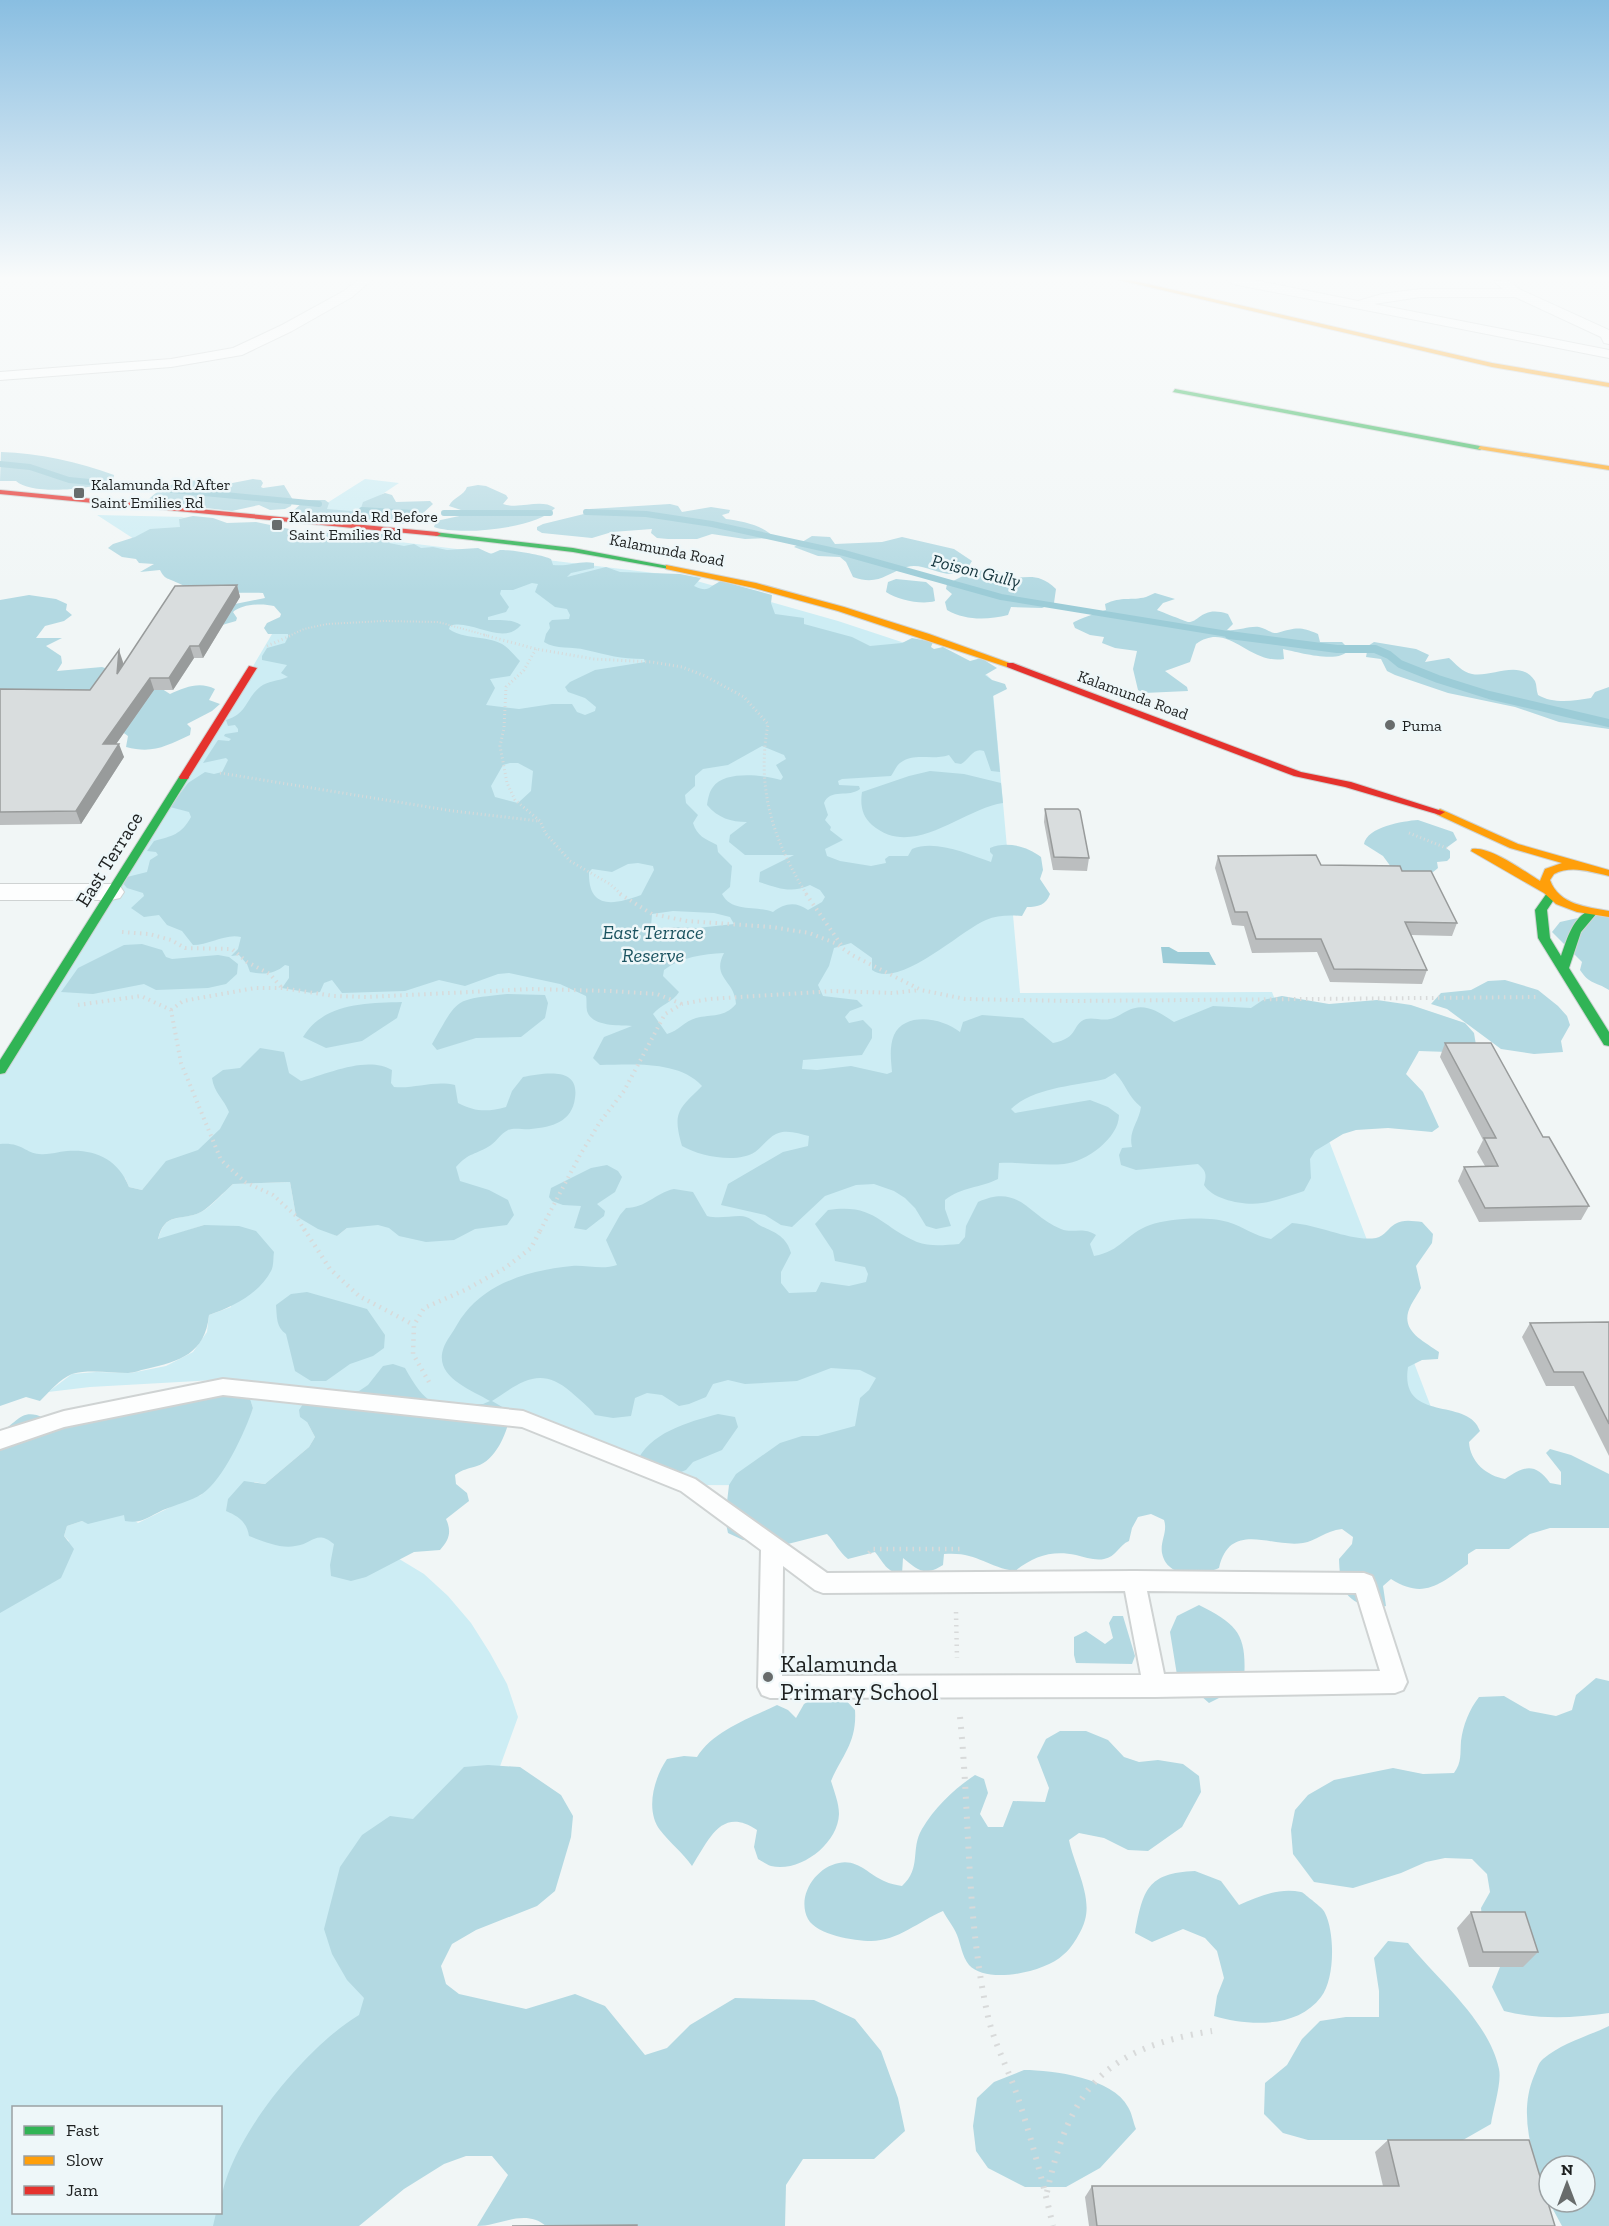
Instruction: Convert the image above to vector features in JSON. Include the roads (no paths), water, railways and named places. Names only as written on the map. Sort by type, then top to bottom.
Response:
[{"type":"street","points":[[1175,391],[1453,444],[1609,468]]},
{"type":"street","name":"Kalamunda Road","points":[[0,492],[520,542],[610,555],[795,595],[931,638],[1298,774],[1347,784],[1443,813],[1514,846],[1599,867]]},
{"type":"street","name":"East Terrace","points":[[0,1070],[252,668]]},
{"type":"street","name":"Kalamunda Road","points":[[1298,774],[1340,798]]},
{"type":"street","points":[[1466,846],[1501,862],[1569,906],[1591,913],[1608,914]]},
{"type":"street","points":[[1549,893],[1543,882],[1550,870],[1560,866],[1599,867]]},
{"type":"street","points":[[0,892],[111,892]]},
{"type":"street","points":[[1549,893],[1541,910],[1544,938],[1609,1042]]},
{"type":"street","points":[[1564,967],[1577,925],[1591,913]]},
{"type":"lane","points":[[0,1440],[64,1419],[223,1388],[524,1419],[688,1485],[823,1583],[1134,1581],[1364,1583],[1395,1682],[1155,1686],[770,1687],[772,1546]]},
{"type":"lane","points":[[1134,1581],[1155,1686]]},
{"type":"waterway","name":"Poison Gully","points":[[0,464],[30,467],[69,480],[319,504]]},
{"type":"waterway","points":[[362,510],[413,513]]},
{"type":"waterway","name":"Poison Gully","points":[[586,512],[646,514],[712,524],[844,553],[1001,597],[1240,636]]},
{"type":"waterway","name":"Poison Gully","points":[[444,513],[550,513]]},
{"type":"waterway","points":[[1229,635],[1337,649],[1375,649],[1389,655],[1400,664],[1438,679],[1489,695],[1609,723]]},
{"type":"place","name":"Kalamunda Rd After Saint Emilies Rd","points":[[79,493]]},
{"type":"place","name":"Kalamunda Rd Before Saint Emilies Rd","points":[[277,525]]},
{"type":"place","name":"Puma","points":[[1390,725]]},
{"type":"place","name":"Kalamunda Primary School","points":[[768,1677]]},
{"type":"park label","name":"East Terrace Reserve","points":[[653,944]]}]
